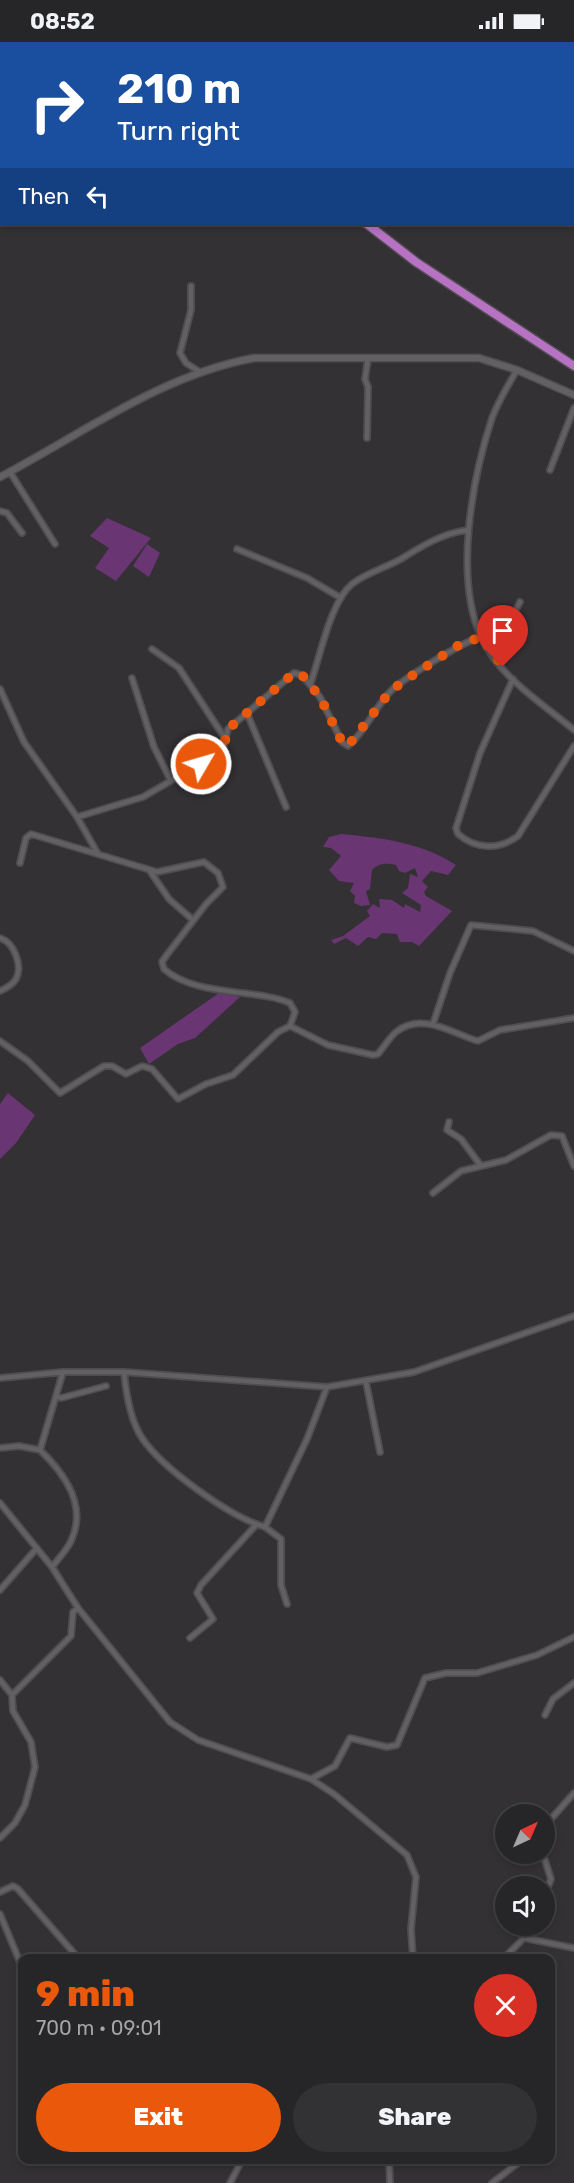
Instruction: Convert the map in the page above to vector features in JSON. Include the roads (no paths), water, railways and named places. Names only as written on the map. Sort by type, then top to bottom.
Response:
[{"type":"highway","points":[[368,225],[416,262],[574,366]]},
{"type":"street","points":[[191,286],[191,310],[180,353],[186,363],[200,372]]},
{"type":"street","points":[[0,477],[127,406],[200,372],[254,358],[479,358],[517,370],[574,395]]},
{"type":"street","points":[[367,438],[368,358]]},
{"type":"street","points":[[517,370],[493,416],[468,530],[468,580],[481,637],[493,655],[513,679],[574,730]]},
{"type":"street","points":[[550,470],[574,408]]},
{"type":"street","points":[[10,472],[55,544]]},
{"type":"street","points":[[0,511],[8,513],[21,533]]},
{"type":"street","points":[[310,686],[341,598],[351,585],[364,576],[453,532],[468,530]]},
{"type":"street","points":[[237,549],[307,578],[341,598]]},
{"type":"street","points":[[493,655],[519,602]]},
{"type":"street","points":[[77,817],[143,797],[219,753],[223,749],[224,737],[228,729],[294,673],[302,675],[320,697],[342,742],[348,746],[389,693],[401,683],[459,645],[481,637]]},
{"type":"street","points":[[152,649],[179,668],[224,737]]},
{"type":"street","points":[[132,678],[154,747],[171,781]]},
{"type":"street","points":[[513,679],[480,753],[456,828],[458,834],[486,846],[504,846],[518,836],[574,746]]},
{"type":"street","points":[[0,689],[24,742],[77,817],[98,854]]},
{"type":"street","points":[[247,713],[286,807]]},
{"type":"street","points":[[0,1041],[28,1061],[60,1093],[104,1066],[112,1066],[126,1074],[142,1066],[152,1069],[175,1097],[181,1098],[206,1084],[233,1076],[278,1032],[290,1026],[295,1012],[290,1003],[209,987],[184,980],[164,969],[162,962],[193,920],[223,887],[213,867],[204,862],[176,870],[150,871],[32,834],[26,838],[20,863]]},
{"type":"street","points":[[150,871],[169,899],[193,920]]},
{"type":"street","points":[[433,1024],[450,973],[471,925],[532,931],[574,951]]},
{"type":"street","points":[[0,938],[7,940],[13,946],[18,972],[13,983],[0,991]]},
{"type":"street","points":[[290,1026],[328,1045],[373,1055],[406,1026],[433,1024],[457,1036],[478,1041],[500,1029],[574,1018]]},
{"type":"street","points":[[449,1122],[447,1130],[461,1139],[481,1166]]},
{"type":"street","points":[[433,1193],[461,1171],[506,1160],[556,1134],[565,1140],[574,1166]]},
{"type":"street","points":[[0,1378],[63,1372],[124,1372],[327,1388],[414,1372],[574,1316]]},
{"type":"street","points":[[40,1450],[63,1372]]},
{"type":"street","points":[[124,1372],[128,1402],[142,1438],[188,1483],[256,1525],[265,1527],[281,1539],[281,1585],[287,1604]]},
{"type":"street","points":[[366,1382],[380,1452]]},
{"type":"street","points":[[56,1396],[61,1398],[106,1386]]},
{"type":"street","points":[[265,1527],[307,1439],[327,1388]]},
{"type":"street","points":[[0,1448],[19,1446],[40,1450],[67,1480],[75,1501],[74,1535],[52,1567]]},
{"type":"street","points":[[0,1503],[52,1567],[78,1608],[170,1722],[198,1740],[311,1779],[334,1794],[407,1855],[416,1876],[411,1929],[413,1954]]},
{"type":"street","points":[[190,1638],[213,1619],[197,1593],[201,1585],[256,1525]]},
{"type":"street","points":[[0,1590],[37,1548]]},
{"type":"street","points":[[12,1695],[71,1636],[73,1612],[78,1608]]},
{"type":"street","points":[[311,1779],[335,1766],[350,1738],[387,1747],[397,1745],[421,1682],[430,1675],[477,1673],[537,1654],[574,1637]]},
{"type":"street","points":[[0,1680],[12,1695],[13,1711],[31,1742],[35,1767],[25,1806],[15,1823],[0,1838]]},
{"type":"street","points":[[545,1715],[553,1699],[574,1683]]},
{"type":"street","points":[[555,1814],[574,1793]]},
{"type":"street","points":[[0,1892],[13,1886],[18,1889],[75,1954]]},
{"type":"street","points":[[0,1914],[18,1958]]},
{"type":"street","points":[[508,1954],[524,1938],[574,1948]]},
{"type":"street","points":[[230,2183],[240,2164]]},
{"type":"street","points":[[389,2164],[390,2183]]},
{"type":"street","points":[[492,2183],[517,2164]]}]
